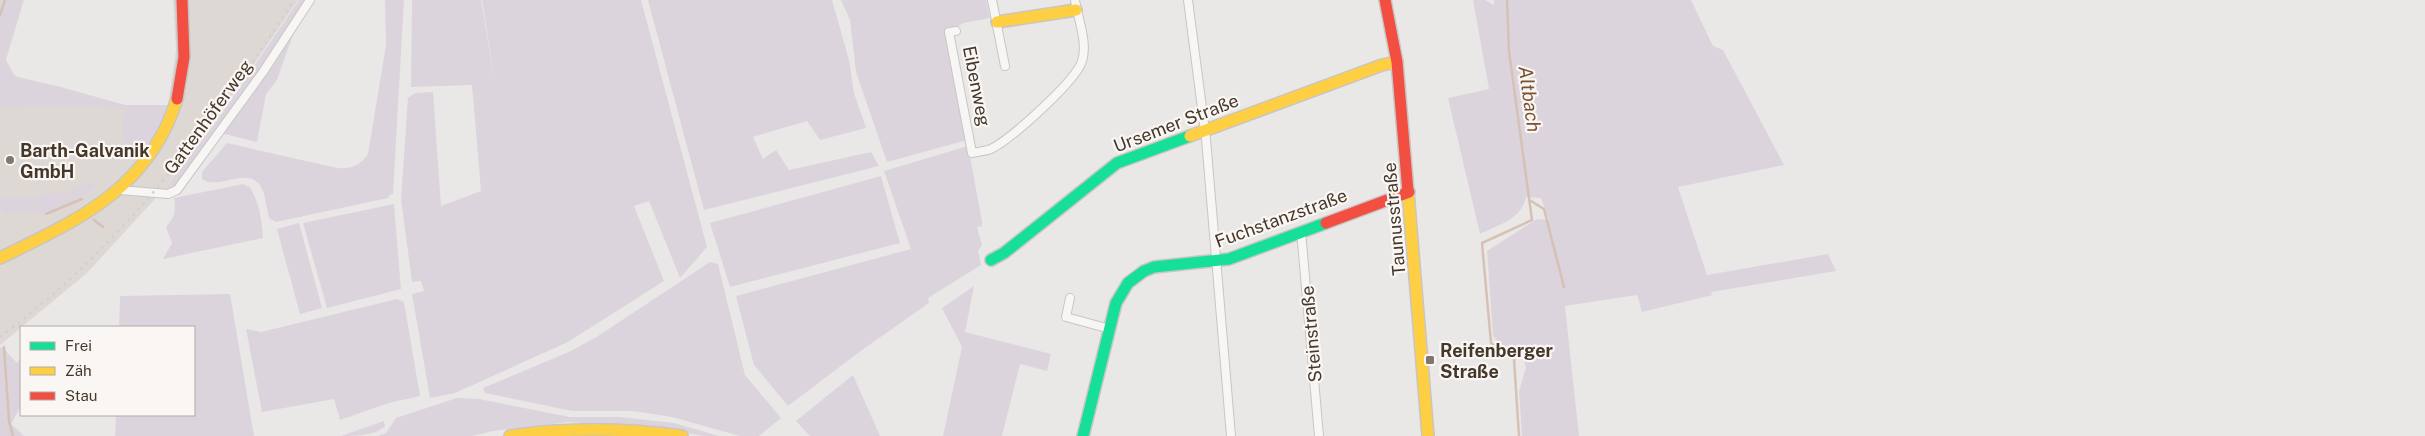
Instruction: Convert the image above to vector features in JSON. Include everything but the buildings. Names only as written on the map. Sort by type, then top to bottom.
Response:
[{"type":"street","points":[[0,258],[72,221],[110,198],[120,190],[155,149],[174,110],[181,85],[184,58],[182,0]]},
{"type":"street","name":"Gattenhöferweg","points":[[120,190],[168,194],[177,190],[263,72],[310,0]]},
{"type":"street","name":"Eibenweg","points":[[992,0],[1005,66]]},
{"type":"street","points":[[1188,0],[1204,131],[1231,436]]},
{"type":"street","name":"Taunusstraße","points":[[1385,0],[1397,62],[1428,436]]},
{"type":"street","points":[[997,22],[1076,5]]},
{"type":"street","name":"Eibenweg","points":[[956,31],[949,32],[972,153],[990,149],[1019,128],[1079,70],[1082,62],[1083,47],[1076,5]]},
{"type":"street","name":"Ursemer Straße","points":[[991,260],[1004,254],[1110,167],[1382,65],[1397,62]]},
{"type":"street","name":"Fuchstanzstraße","points":[[1083,436],[1110,329],[1121,294],[1128,283],[1144,271],[1154,267],[1229,258],[1409,192]]},
{"type":"street","name":"Steinstraße","points":[[1301,231],[1320,436]]},
{"type":"street","points":[[1070,298],[1066,317],[1110,329]]},
{"type":"street","points":[[510,436],[602,428],[682,436]]},
{"type":"shaded area","points":[[0,0],[24,0],[6,60],[15,76],[125,105],[168,105],[176,50],[173,0],[298,0],[215,121],[165,188],[87,273],[23,326],[20,326],[20,328],[0,345]]},
{"type":"shaded area","points":[[3,0],[23,0],[5,60],[15,77],[57,86],[125,105],[168,105],[161,125],[143,150],[136,147],[128,147],[121,139],[125,109],[105,108],[104,106],[0,107],[0,9]]},
{"type":"shaded area","points":[[299,0],[314,0],[296,26],[277,80],[266,94],[257,142],[216,132],[186,176],[171,189],[163,191],[216,122]]},
{"type":"shaded area","points":[[385,0],[404,0],[393,194],[389,195],[388,198],[276,222],[269,218],[263,191],[258,183],[251,179],[243,178],[217,182],[209,182],[202,179],[202,172],[227,143],[337,168],[355,166],[361,161],[368,154],[386,45]]},
{"type":"shaded area","points":[[412,0],[481,0],[495,83],[482,0],[641,0],[707,247],[680,278],[649,201],[634,206],[664,281],[568,342],[455,393],[430,398],[412,294],[424,291],[421,281],[412,282],[401,199],[408,98],[415,93],[433,92],[441,206],[481,191],[472,85],[411,87]]},
{"type":"shaded area","points":[[648,0],[832,0],[849,60],[854,93],[866,128],[820,140],[807,121],[753,137],[763,159],[776,150],[789,170],[871,152],[879,166],[704,210]]},
{"type":"shaded area","points":[[841,0],[986,0],[990,18],[963,23],[945,36],[967,140],[887,162],[856,72],[850,20]]},
{"type":"shaded area","points":[[1473,0],[1485,0],[1494,5],[1494,0],[1691,0],[1713,46],[1723,50],[1784,165],[1678,187],[1707,275],[1828,254],[1836,271],[1711,292],[1712,295],[1642,312],[1637,295],[1565,306],[1579,436],[1522,436],[1519,392],[1526,367],[1522,355],[1498,343],[1493,335],[1487,251],[1537,219],[1549,220],[1541,198],[1526,197],[1524,205],[1514,216],[1480,234],[1448,98],[1489,89]]},
{"type":"shaded area","points":[[968,146],[982,221],[982,226],[977,227],[982,245],[978,251],[981,265],[928,298],[929,303],[862,350],[788,406],[754,365],[736,296],[911,249],[884,171]]},
{"type":"shaded area","points":[[881,176],[900,243],[730,287],[710,223]]},
{"type":"shaded area","points":[[91,181],[96,187],[70,205],[55,211],[35,214],[17,211],[6,215],[0,208],[0,198],[38,198],[46,193],[71,193]]},
{"type":"shaded area","points":[[243,184],[250,187],[256,199],[261,218],[263,238],[163,259],[172,243],[166,227],[174,214],[174,198]]},
{"type":"shaded area","points":[[394,204],[401,289],[327,308],[303,223]]},
{"type":"shaded area","points":[[299,223],[322,308],[300,314],[277,229]]},
{"type":"shaded area","points":[[710,262],[718,264],[745,375],[781,418],[759,436],[740,436],[672,417],[633,411],[572,411],[485,393],[483,388],[571,351],[598,336]]},
{"type":"shaded area","points":[[974,286],[965,332],[1051,354],[1047,371],[1020,364],[1002,436],[943,436],[962,347],[942,308]]},
{"type":"shaded area","points":[[230,294],[254,436],[115,436],[116,416],[195,416],[195,326],[119,326],[120,296]]},
{"type":"shaded area","points":[[397,299],[404,302],[420,396],[389,403],[340,420],[334,399],[262,412],[246,329],[261,332]]},
{"type":"shaded area","points":[[2,347],[17,363],[20,359],[20,408],[11,424],[24,436],[0,436],[0,348]]},
{"type":"shaded area","points":[[853,375],[880,436],[810,436],[796,421]]},
{"type":"shaded area","points":[[457,398],[479,399],[570,417],[620,417],[674,423],[719,436],[703,436],[664,429],[569,422],[493,431],[472,436],[378,436],[386,433],[396,418]]},
{"type":"shaded area","points":[[384,421],[385,426],[376,432],[364,435],[341,436]]},
{"type":"waterway","points":[[0,15],[5,0]]},
{"type":"waterway","name":"Altbach","points":[[1507,0],[1509,51],[1532,220],[1482,243],[1491,343],[1514,359],[1519,436]]},
{"type":"waterway","points":[[46,214],[82,199]]},
{"type":"waterway","name":"Altbach","points":[[1531,201],[1544,209],[1564,287]]},
{"type":"waterway","points":[[94,220],[103,227]]},
{"type":"waterway","points":[[4,347],[9,421],[13,436]]},
{"type":"railway","points":[[0,337],[44,302],[86,264],[162,182],[231,93],[294,0]]},
{"type":"traffic: fast","points":[[991,260],[1004,253],[1117,163],[1190,136]]},
{"type":"traffic: fast","points":[[1083,436],[1116,303],[1128,283],[1144,271],[1154,267],[1229,259],[1326,223]]},
{"type":"traffic: slow","points":[[997,22],[1076,10]]},
{"type":"traffic: slow","points":[[1190,136],[1382,65],[1397,62]]},
{"type":"traffic: slow","points":[[0,258],[83,215],[129,179],[148,156],[165,130],[177,99]]},
{"type":"traffic: slow","points":[[1408,192],[1428,436]]},
{"type":"traffic: slow","points":[[510,436],[575,430],[639,431],[682,436]]},
{"type":"traffic: jam","points":[[177,99],[184,57],[182,0]]},
{"type":"traffic: jam","points":[[1385,0],[1397,62],[1408,192]]},
{"type":"traffic: jam","points":[[1326,223],[1409,192]]},
{"type":"place","name":"Barth-Galvanik GmbH","points":[[10,160]]},
{"type":"place","name":"Reifenberger Straße","points":[[1430,360]]}]
